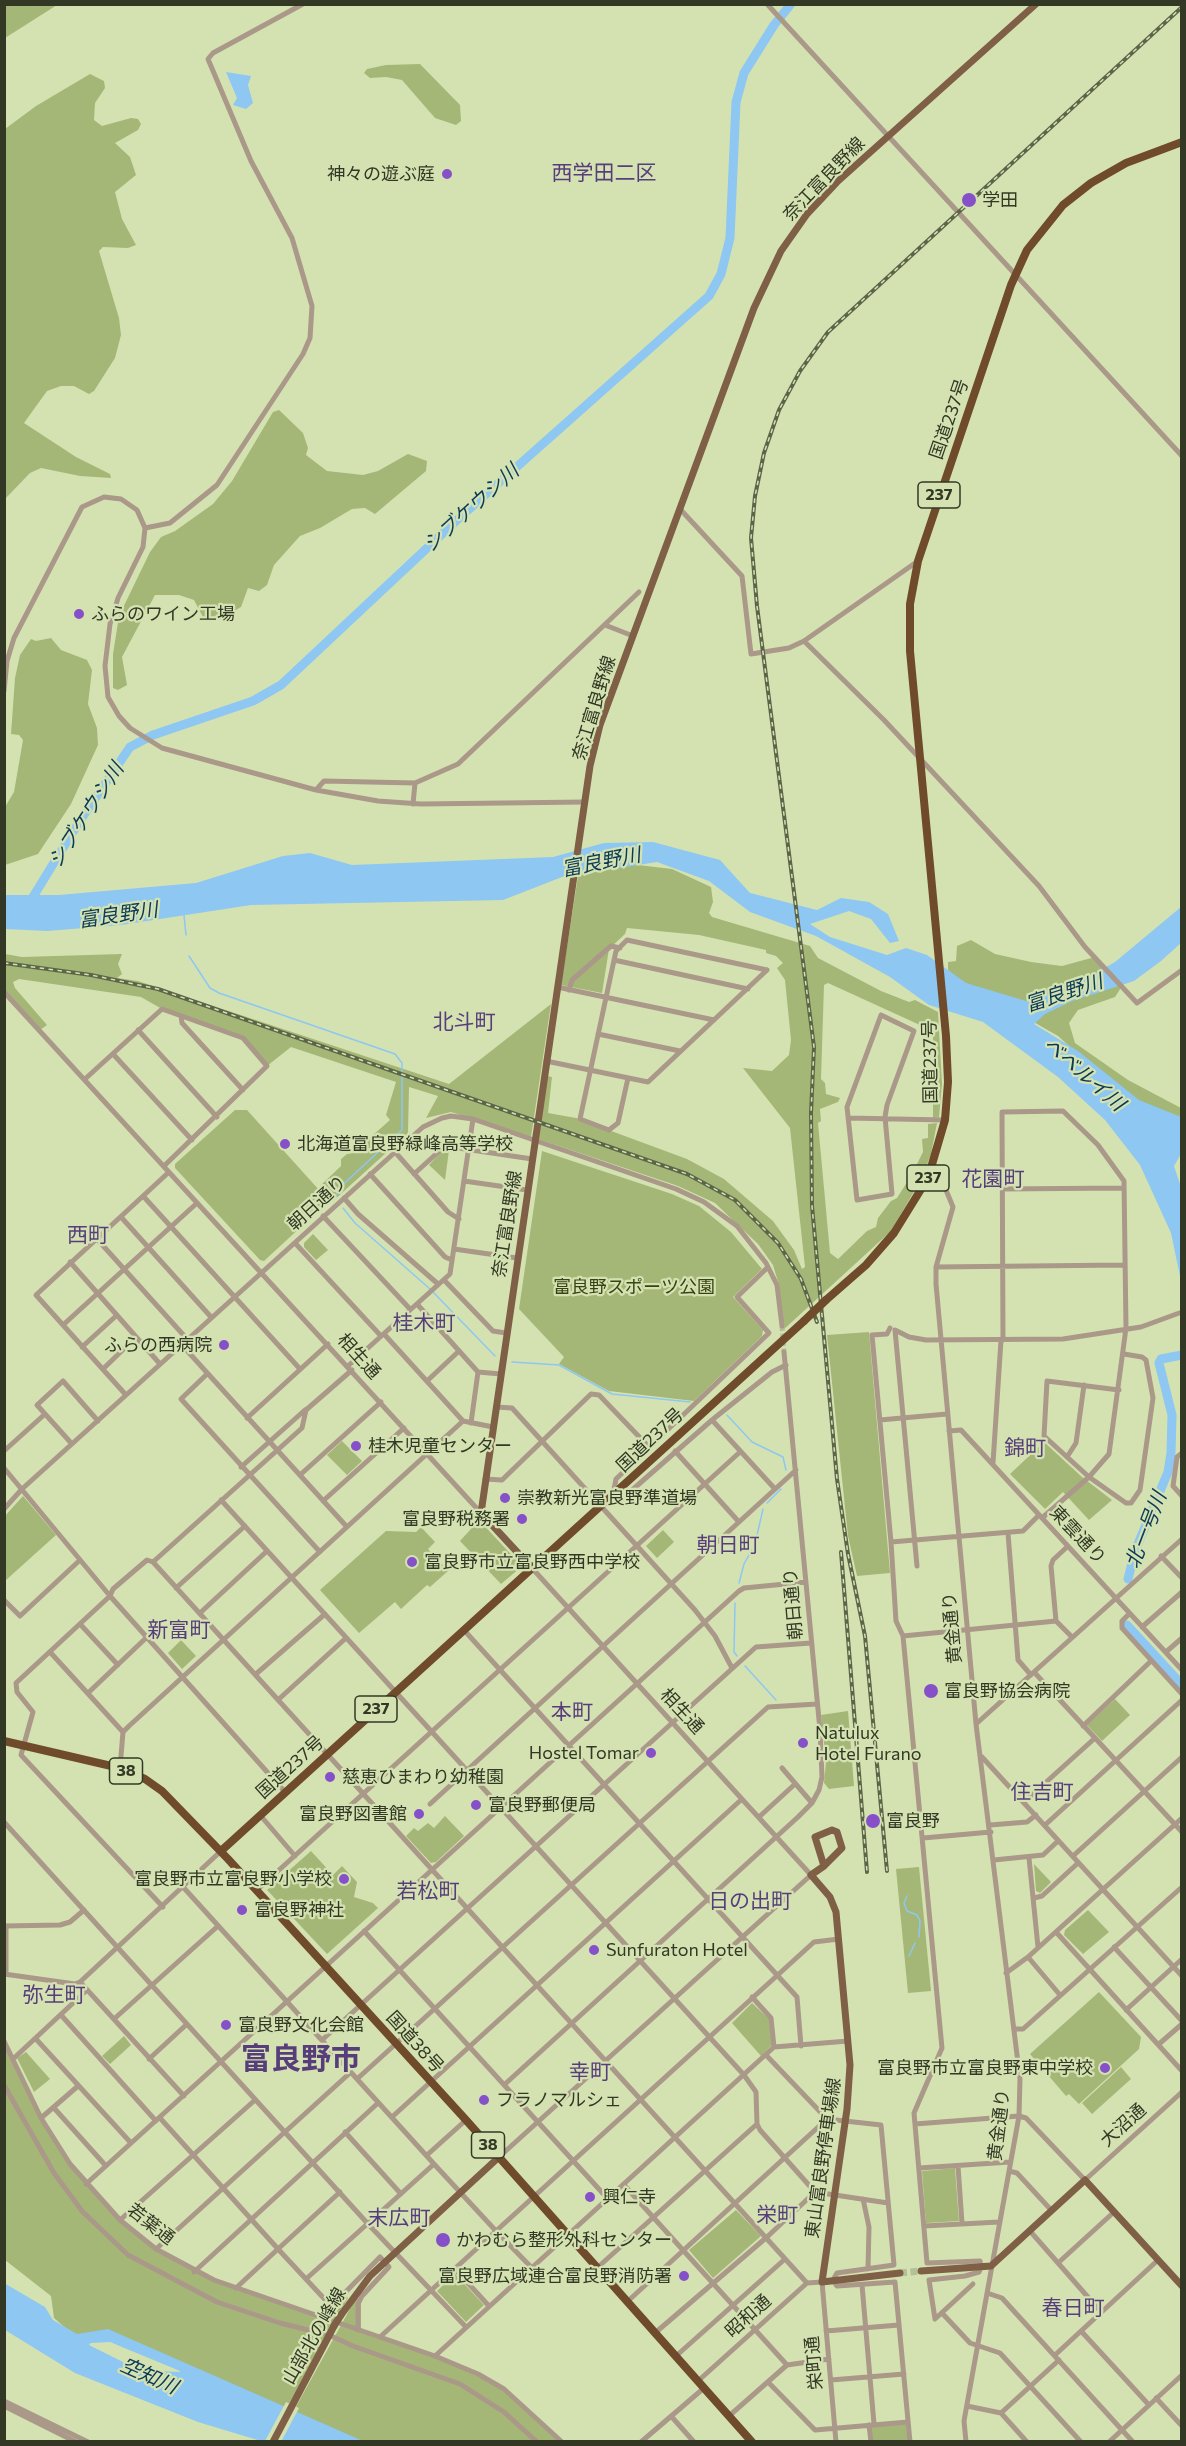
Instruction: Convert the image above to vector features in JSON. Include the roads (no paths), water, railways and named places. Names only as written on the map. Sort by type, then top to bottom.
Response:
[{"type":"highway","name":"国道237号","points":[[221,1851],[866,1265],[894,1233],[928,1178],[945,1120],[948,1082],[909,636],[911,597],[918,561],[1015,274],[1038,234],[1077,194],[1112,170],[1182,142]]},
{"type":"highway","name":"国道38号","points":[[4,1741],[120,1768],[145,1779],[162,1791],[221,1851],[466,2120],[751,2441]]},
{"type":"main road","name":"奈江富良野線","points":[[481,1513],[582,818],[596,738],[633,636],[754,308],[781,251],[822,198],[888,135],[1036,4]]},
{"type":"main road","points":[[481,1513],[531,1567]]},
{"type":"main road","points":[[811,1875],[824,1866],[842,1848],[837,1832],[832,1830],[815,1837],[824,1866]]},
{"type":"main road","name":"東山富良野停車場線","points":[[811,1875],[833,1903],[839,1940],[850,2084],[822,2282]]},
{"type":"main road","name":"山部北の峰線","points":[[273,2442],[334,2326],[360,2288],[499,2157]]},
{"type":"main road","points":[[921,2271],[992,2266],[1085,2180],[1182,2286]]},
{"type":"main road","points":[[822,2282],[900,2273]]},
{"type":"street","points":[[145,528],[170,523],[217,485],[303,354],[310,338],[312,306],[292,238],[251,161],[208,60],[213,53],[303,4]]},
{"type":"street","points":[[769,6],[1182,456]]},
{"type":"street","points":[[4,691],[6,668],[14,638],[82,507],[104,497],[121,499],[137,510],[145,528],[143,547],[114,608],[105,655],[104,678],[108,697],[119,716],[130,728],[162,748],[316,790],[413,804],[585,802]]},
{"type":"street","points":[[680,509],[742,576],[751,654],[789,648],[804,641],[918,561]]},
{"type":"street","points":[[316,790],[324,781],[415,783],[450,769],[466,758],[639,592]]},
{"type":"street","points":[[605,625],[633,636]]},
{"type":"street","points":[[804,641],[919,757],[1039,886],[1088,950],[1137,1003],[1182,970]]},
{"type":"street","points":[[413,804],[415,783]]},
{"type":"street","points":[[546,1061],[590,1071],[628,1078],[648,1082],[767,970],[627,940],[614,960],[590,1071],[580,1119],[609,1130],[618,1123],[628,1078]]},
{"type":"street","points":[[570,990],[572,980],[611,946],[620,948]]},
{"type":"street","points":[[614,960],[748,989]]},
{"type":"street","points":[[557,987],[715,1020]]},
{"type":"street","name":"相生通","points":[[4,992],[481,1513]]},
{"type":"street","points":[[85,1079],[162,1009],[243,1038],[267,1066],[164,1166]]},
{"type":"street","points":[[881,1015],[914,1031],[885,1118],[892,1194],[857,1200],[848,1118],[847,1107],[881,1015]]},
{"type":"street","points":[[181,1016],[182,1023],[243,1090]]},
{"type":"street","points":[[138,1029],[217,1117]]},
{"type":"street","points":[[598,1034],[680,1051]]},
{"type":"street","points":[[113,1053],[192,1140]]},
{"type":"street","points":[[891,1542],[1023,1531],[1089,1477],[1109,1454],[1126,1328],[1124,1181],[1098,1145],[1063,1111],[1002,1112],[1004,1268],[1002,1340],[993,1463]]},
{"type":"street","name":"朝日通り","points":[[4,1509],[22,1489],[181,1344],[423,1127],[451,1116],[473,1119],[535,1140],[676,1189],[704,1202],[737,1226],[755,1246],[777,1285],[782,1326]]},
{"type":"street","points":[[848,1118],[945,1120]]},
{"type":"street","points":[[241,1467],[306,1410],[450,1274],[473,1119]]},
{"type":"street","points":[[414,1174],[445,1146],[532,1159]]},
{"type":"street","points":[[395,1152],[448,1212],[459,1219]]},
{"type":"street","points":[[126,1395],[36,1295],[169,1172]]},
{"type":"street","points":[[370,1174],[445,1257],[452,1260]]},
{"type":"street","name":"黄金通り","points":[[928,1178],[946,1190],[953,1207],[936,1268],[941,1340],[976,1724],[1020,2079],[1019,2116],[967,2406],[966,2442]]},
{"type":"street","points":[[464,1180],[527,1190]]},
{"type":"street","points":[[1003,1189],[1124,1188]]},
{"type":"street","points":[[144,1197],[300,1369]]},
{"type":"street","points":[[344,1198],[434,1288]]},
{"type":"street","points":[[63,1324],[197,1203]]},
{"type":"street","points":[[324,1216],[410,1310]]},
{"type":"street","points":[[122,1217],[211,1317]]},
{"type":"street","points":[[97,1239],[187,1339]]},
{"type":"street","points":[[295,1243],[427,1381],[463,1422],[493,1427]]},
{"type":"street","points":[[454,1249],[517,1258]]},
{"type":"street","points":[[70,1262],[160,1364]]},
{"type":"street","points":[[936,1268],[1124,1265]]},
{"type":"street","points":[[768,1267],[737,1297],[769,1333],[616,1479],[613,1495],[623,1498],[712,1420],[772,1372],[786,1365]]},
{"type":"street","points":[[444,1280],[493,1331],[506,1333]]},
{"type":"street","points":[[417,1304],[478,1372],[501,1374]]},
{"type":"street","points":[[917,1566],[895,1330],[916,1339],[1064,1339],[1141,1326],[1182,1312]]},
{"type":"street","points":[[82,1347],[117,1315]]},
{"type":"street","points":[[890,1328],[887,1334],[872,1335],[897,1621],[903,1636],[942,2048],[914,2113],[927,2263],[980,2261],[981,2266],[979,2272],[965,2276],[929,2280],[935,2319],[973,2284]]},
{"type":"street","points":[[103,1369],[136,1337]]},
{"type":"street","points":[[181,1344],[347,1527]]},
{"type":"street","points":[[247,1418],[328,1344]]},
{"type":"street","points":[[427,1381],[459,1351]]},
{"type":"street","name":"朝日通り","points":[[504,2085],[812,1803],[822,1777],[784,1352]]},
{"type":"street","points":[[1119,1390],[1047,1381],[1044,1436],[1089,1477],[1126,1503],[1131,1503],[1140,1490],[1153,1398],[1146,1360],[1142,1357],[1124,1354]]},
{"type":"street","points":[[471,1423],[478,1372]]},
{"type":"street","points":[[207,1374],[181,1399],[320,1552]]},
{"type":"street","points":[[72,1444],[37,1405],[63,1381],[98,1421]]},
{"type":"street","points":[[1068,1457],[1076,1443],[1084,1385]]},
{"type":"street","points":[[485,1479],[502,1480],[591,1394],[599,1395],[649,1447]]},
{"type":"street","points":[[300,1475],[381,1402]]},
{"type":"street","points":[[496,1407],[512,1408],[705,1622],[732,1668]]},
{"type":"street","points":[[153,1562],[302,1428],[306,1410]]},
{"type":"street","points":[[4,1451],[45,1414]]},
{"type":"street","points":[[880,1420],[947,1414]]},
{"type":"street","points":[[712,1420],[775,1489]]},
{"type":"street","points":[[120,1768],[123,1732],[463,1422]]},
{"type":"street","points":[[323,1501],[404,1428]]},
{"type":"street","name":"東雲通り","points":[[949,1431],[961,1430],[1182,1670]]},
{"type":"street","points":[[675,1451],[739,1522]]},
{"type":"street","points":[[257,1890],[740,1452]]},
{"type":"street","points":[[1182,1453],[1177,1456],[1173,1486],[1182,1496]]},
{"type":"street","points":[[4,1468],[110,1596],[285,1792]]},
{"type":"street","points":[[430,1804],[796,1470]]},
{"type":"street","points":[[221,1500],[744,2075],[756,2092],[757,2124],[784,2159],[815,2192],[888,2203]]},
{"type":"street","points":[[176,1588],[244,1526]]},
{"type":"street","points":[[1008,1533],[1018,1660],[1095,1738],[1182,1833]]},
{"type":"street","points":[[976,1724],[1182,1539]]},
{"type":"street","points":[[1068,1546],[1053,1560],[1051,1566],[1056,1621],[1072,1637]]},
{"type":"street","points":[[200,1613],[267,1551]]},
{"type":"street","points":[[1161,1556],[1182,1578]]},
{"type":"street","points":[[4,1600],[20,1616],[80,1560]]},
{"type":"street","points":[[164,1907],[21,1755],[33,1712],[17,1692],[16,1683],[110,1596],[113,1589],[147,1560],[153,1562],[224,1638],[363,1795],[807,2283],[822,2282]]},
{"type":"street","name":"相生通","points":[[531,1567],[811,1875]]},
{"type":"street","points":[[86,2184],[744,1588],[806,1582]]},
{"type":"street","points":[[1142,1627],[1182,1592]]},
{"type":"street","points":[[256,1674],[325,1614]]},
{"type":"street","points":[[1129,1614],[1122,1621],[1122,1628],[1182,1694]]},
{"type":"street","points":[[903,1636],[1056,1621]]},
{"type":"street","points":[[80,1624],[118,1665]]},
{"type":"street","points":[[463,1629],[797,1997],[801,2046]]},
{"type":"street","points":[[88,1693],[147,1637]]},
{"type":"street","points":[[279,1699],[346,1638]]},
{"type":"street","points":[[1166,1652],[1182,1638]]},
{"type":"street","points":[[322,2040],[756,1647],[811,1643]]},
{"type":"street","points":[[50,1652],[123,1732]]},
{"type":"street","points":[[1083,1726],[1151,1661]]},
{"type":"street","points":[[1045,1825],[1182,1700]]},
{"type":"street","points":[[357,2079],[768,1707],[817,1704]]},
{"type":"street","points":[[1024,1802],[1095,1738]]},
{"type":"street","points":[[981,1756],[1182,1976]]},
{"type":"street","points":[[1073,1856],[1182,1757]]},
{"type":"street","points":[[782,1768],[812,1803]]},
{"type":"street","points":[[759,1817],[795,1784]]},
{"type":"street","points":[[392,2117],[742,1799]]},
{"type":"street","points":[[260,1815],[295,1856]]},
{"type":"street","points":[[990,1825],[1027,1822],[1036,1815]]},
{"type":"street","points":[[1006,1973],[1028,1958],[1182,1818]]},
{"type":"street","points":[[4,1822],[368,2224],[466,2327]]},
{"type":"street","points":[[923,1838],[991,1832]]},
{"type":"street","points":[[993,1860],[1043,1856],[1059,1841]]},
{"type":"street","points":[[84,1910],[70,1922],[60,1925],[5,1926],[5,1974],[75,1984],[80,1982],[164,1907],[221,1851]]},
{"type":"street","points":[[1029,1858],[1038,1947]]},
{"type":"street","points":[[1034,1898],[1042,1896],[1078,1863]]},
{"type":"street","points":[[499,2157],[811,1875]]},
{"type":"street","points":[[1014,2029],[1023,2029],[1182,1887]]},
{"type":"street","points":[[184,1888],[378,2103],[532,2268]]},
{"type":"street","points":[[114,2019],[218,1926]]},
{"type":"street","points":[[364,1931],[608,2199]]},
{"type":"street","points":[[1056,1932],[1182,2071]]},
{"type":"street","points":[[380,2337],[814,1942],[839,1940]]},
{"type":"street","points":[[1114,1947],[1182,2022],[1159,2044]]},
{"type":"street","points":[[1028,1958],[1060,1995]]},
{"type":"street","points":[[1126,2010],[1182,1959]]},
{"type":"street","points":[[80,1982],[184,2096]]},
{"type":"street","points":[[13,2059],[87,1990]]},
{"type":"street","points":[[753,1997],[771,2018],[774,2048]]},
{"type":"street","points":[[61,2016],[193,2155],[331,2306]]},
{"type":"street","points":[[149,2059],[188,2024]]},
{"type":"street","points":[[36,2039],[131,2143]]},
{"type":"street","name":"若葉通","points":[[4,2040],[41,2118],[86,2184],[120,2220],[156,2249],[194,2272],[236,2288],[435,2355],[504,2389],[562,2442]]},
{"type":"street","points":[[435,2355],[774,2048],[848,2041]]},
{"type":"street","points":[[766,2055],[827,2119],[881,2125],[894,2265],[837,2273],[833,2280],[837,2286],[895,2282],[910,2442]]},
{"type":"street","points":[[156,2249],[351,2072]]},
{"type":"street","points":[[4,2085],[54,2173],[82,2211],[128,2255],[217,2302],[328,2337],[460,2384],[504,2412],[537,2442]]},
{"type":"street","points":[[41,2118],[78,2086]]},
{"type":"street","name":"大沼通","points":[[1085,2180],[1182,2092]]},
{"type":"street","points":[[120,2220],[255,2100]]},
{"type":"street","points":[[194,2272],[378,2103]]},
{"type":"street","points":[[54,2109],[106,2166]]},
{"type":"street","points":[[915,2124],[1019,2116],[1032,2121],[1085,2180]]},
{"type":"street","points":[[627,2301],[827,2119]]},
{"type":"street","points":[[427,2155],[466,2120]]},
{"type":"street","points":[[597,2268],[757,2124]]},
{"type":"street","points":[[345,2132],[401,2194]]},
{"type":"street","points":[[919,2168],[1010,2162]]},
{"type":"street","points":[[306,2279],[434,2164]]},
{"type":"street","points":[[958,2166],[962,2223]]},
{"type":"street","points":[[1008,2171],[1017,2173],[1052,2211]]},
{"type":"street","points":[[624,2185],[787,2365]]},
{"type":"street","points":[[236,2288],[340,2192]]},
{"type":"street","points":[[655,2333],[767,2237],[815,2192]]},
{"type":"street","points":[[863,2199],[869,2228],[868,2269]]},
{"type":"street","points":[[1058,2263],[1114,2212]]},
{"type":"street","points":[[924,2226],[999,2222]]},
{"type":"street","points":[[1030,2230],[1101,2312]]},
{"type":"street","points":[[321,2317],[380,2257],[389,2267],[358,2304],[359,2330]]},
{"type":"street","points":[[675,2356],[785,2259]]},
{"type":"street","points":[[1001,2414],[1031,2386],[1081,2331],[1158,2260]]},
{"type":"street","points":[[455,2269],[489,2306]]},
{"type":"street","name":"栄町通","points":[[822,2282],[836,2442]]},
{"type":"street","name":"昭和通","points":[[698,2381],[807,2283]]},
{"type":"street","points":[[862,2285],[870,2377],[871,2442]]},
{"type":"street","points":[[987,2293],[1002,2298],[1133,2442]]},
{"type":"street","points":[[942,2313],[970,2343],[978,2348],[1000,2353],[1081,2442]]},
{"type":"street","points":[[826,2331],[899,2325]]},
{"type":"street","points":[[1081,2331],[1149,2405]]},
{"type":"street","points":[[729,2416],[787,2365],[829,2359]]},
{"type":"street","points":[[831,2380],[904,2374]]},
{"type":"street","points":[[1109,2442],[1182,2375]]},
{"type":"street","points":[[768,2382],[811,2429],[908,2422]]},
{"type":"street","points":[[641,2442],[704,2388]]},
{"type":"street","points":[[1156,2398],[1182,2426]]},
{"type":"street","points":[[4,2401],[88,2442]]},
{"type":"street","points":[[4,2406],[76,2442]]},
{"type":"street","points":[[967,2406],[1001,2414],[1027,2442]]},
{"type":"street","points":[[671,2416],[694,2442]]},
{"type":"street","points":[[648,2435],[654,2442]]},
{"type":"water","points":[[226,72],[251,76],[248,85],[253,103],[246,109],[233,105],[237,98]]},
{"type":"water","points":[[653,842],[720,860],[750,893],[817,910],[841,898],[869,902],[888,914],[899,941],[890,943],[871,919],[849,911],[810,924],[830,937],[887,955],[906,948],[927,955],[966,983],[1026,1001],[1078,983],[1115,962],[1181,907],[1181,943],[1161,961],[1134,981],[1072,1001],[1045,1014],[1034,1024],[1078,1051],[1139,1100],[1181,1117],[1181,1154],[1174,1166],[1181,1187],[1181,1281],[1171,1233],[1140,1165],[1105,1120],[1058,1077],[983,1022],[929,1005],[890,977],[816,936],[750,912],[709,881],[657,862],[562,877],[503,900],[251,905],[121,925],[47,931],[5,929],[5,895],[59,895],[196,883],[283,856],[310,853],[352,865],[553,857],[604,843]]},
{"type":"water","name":"空知川","points":[[4,2283],[45,2307],[53,2320],[77,2334],[108,2329],[363,2441],[261,2441],[198,2422],[75,2373],[5,2330]],"holes":[[[110,2342],[180,2371],[157,2371],[129,2365],[89,2345]]]},
{"type":"waterway","name":"シブケウシ川","points":[[28,905],[79,822],[130,747],[153,735],[253,701],[281,685],[457,520],[709,296],[721,274],[730,238],[736,102],[744,73],[774,25],[791,4]]},
{"type":"waterway","points":[[184,915],[186,935]]},
{"type":"waterway","points":[[189,956],[210,988],[219,993],[395,1054],[402,1063],[402,1130],[337,1190],[336,1197]]},
{"type":"waterway","points":[[343,1208],[355,1223],[430,1289]]},
{"type":"waterway","points":[[433,1292],[495,1356]]},
{"type":"waterway","name":"北一号川","points":[[1128,1579],[1135,1551],[1168,1472],[1171,1453],[1172,1415],[1159,1363],[1161,1359],[1182,1355]]},
{"type":"waterway","points":[[512,1362],[559,1365],[612,1394],[690,1402]]},
{"type":"waterway","points":[[727,1415],[752,1442],[783,1457],[786,1470]]},
{"type":"waterway","points":[[767,1503],[781,1489]]},
{"type":"waterway","points":[[739,1583],[744,1564],[755,1544],[763,1509]]},
{"type":"waterway","points":[[735,1603],[734,1652],[737,1656]]},
{"type":"waterway","name":"北一号川","points":[[1127,1625],[1182,1685]]},
{"type":"waterway","points":[[745,1666],[776,1700]]},
{"type":"waterway","points":[[907,1896],[904,1903],[907,1911],[917,1915],[920,1921],[919,1937]]},
{"type":"waterway","points":[[909,1956],[915,1943]]},
{"type":"tunnel","points":[[782,1326],[784,1352]]},
{"type":"tunnel","points":[[900,2273],[921,2271]]},
{"type":"railway","points":[[887,1871],[865,1636],[848,1554],[837,1479],[812,1206],[811,1113],[814,1047],[757,606],[751,538],[755,496],[764,453],[779,410],[800,371],[828,332],[1182,7]]},
{"type":"railway","points":[[4,963],[91,975],[158,989],[687,1174],[735,1200],[778,1243],[801,1279],[817,1322]]},
{"type":"railway","points":[[841,1552],[867,1872]]},
{"type":"place","name":"神々の遊ぶ庭","points":[[447,174]]},
{"type":"place","name":"学田","points":[[969,200]]},
{"type":"place","name":"ふらのワイン工場","points":[[79,614]]},
{"type":"place","name":"北海道富良野緑峰高等学校","points":[[285,1144]]},
{"type":"place","name":"ふらの西病院","points":[[224,1345]]},
{"type":"place","name":"桂木児童センター","points":[[356,1446]]},
{"type":"place","name":"崇教新光富良野準道場","points":[[505,1498]]},
{"type":"place","name":"富良野税務署","points":[[522,1519]]},
{"type":"place","name":"富良野市立富良野西中学校","points":[[412,1562]]},
{"type":"place","name":"富良野協会病院","points":[[931,1691]]},
{"type":"place","name":"Natulux Hotel Furano","points":[[803,1743]]},
{"type":"place","name":"Hostel Tomar","points":[[651,1753]]},
{"type":"place","name":"慈恵ひまわり幼稚園","points":[[330,1777]]},
{"type":"place","name":"富良野郵便局","points":[[476,1805]]},
{"type":"place","name":"富良野図書館","points":[[419,1814]]},
{"type":"place","name":"富良野","points":[[873,1821]]},
{"type":"place","name":"富良野市立富良野小学校","points":[[344,1879]]},
{"type":"place","name":"富良野神社","points":[[242,1910]]},
{"type":"place","name":"Sunfuraton Hotel","points":[[594,1950]]},
{"type":"place","name":"富良野文化会館","points":[[226,2025]]},
{"type":"place","name":"富良野市立富良野東中学校","points":[[1105,2068]]},
{"type":"place","name":"フラノマルシェ","points":[[484,2100]]},
{"type":"place","name":"興仁寺","points":[[590,2197]]},
{"type":"place","name":"かわむら整形外科センター","points":[[443,2240]]},
{"type":"place","name":"富良野広域連合富良野消防署","points":[[684,2276]]},
{"type":"district","name":"西学田二区","points":[[604,173]]},
{"type":"district","name":"北斗町","points":[[464,1022]]},
{"type":"district","name":"花園町","points":[[993,1179]]},
{"type":"district","name":"西町","points":[[88,1235]]},
{"type":"district","name":"桂木町","points":[[424,1323]]},
{"type":"district","name":"錦町","points":[[1025,1448]]},
{"type":"district","name":"朝日町","points":[[728,1545]]},
{"type":"district","name":"新富町","points":[[179,1630]]},
{"type":"district","name":"本町","points":[[572,1712]]},
{"type":"district","name":"住吉町","points":[[1042,1792]]},
{"type":"district","name":"若松町","points":[[428,1891]]},
{"type":"district","name":"日の出町","points":[[750,1901]]},
{"type":"district","name":"弥生町","points":[[54,1995]]},
{"type":"district","name":"富良野市","points":[[301,2059]]},
{"type":"district","name":"幸町","points":[[590,2072]]},
{"type":"district","name":"栄町","points":[[777,2215]]},
{"type":"district","name":"末広町","points":[[399,2218]]},
{"type":"district","name":"春日町","points":[[1073,2308]]},
{"type":"water label","name":"富良野川","points":[[601,862]]},
{"type":"water label","name":"富良野川","points":[[118,915]]},
{"type":"water label","name":"富良野川","points":[[1064,993]]},
{"type":"water label","name":"ベベルイ川","points":[[1084,1074]]},
{"type":"park label","name":"富良野スポーツ公園","points":[[634,1287]]}]
